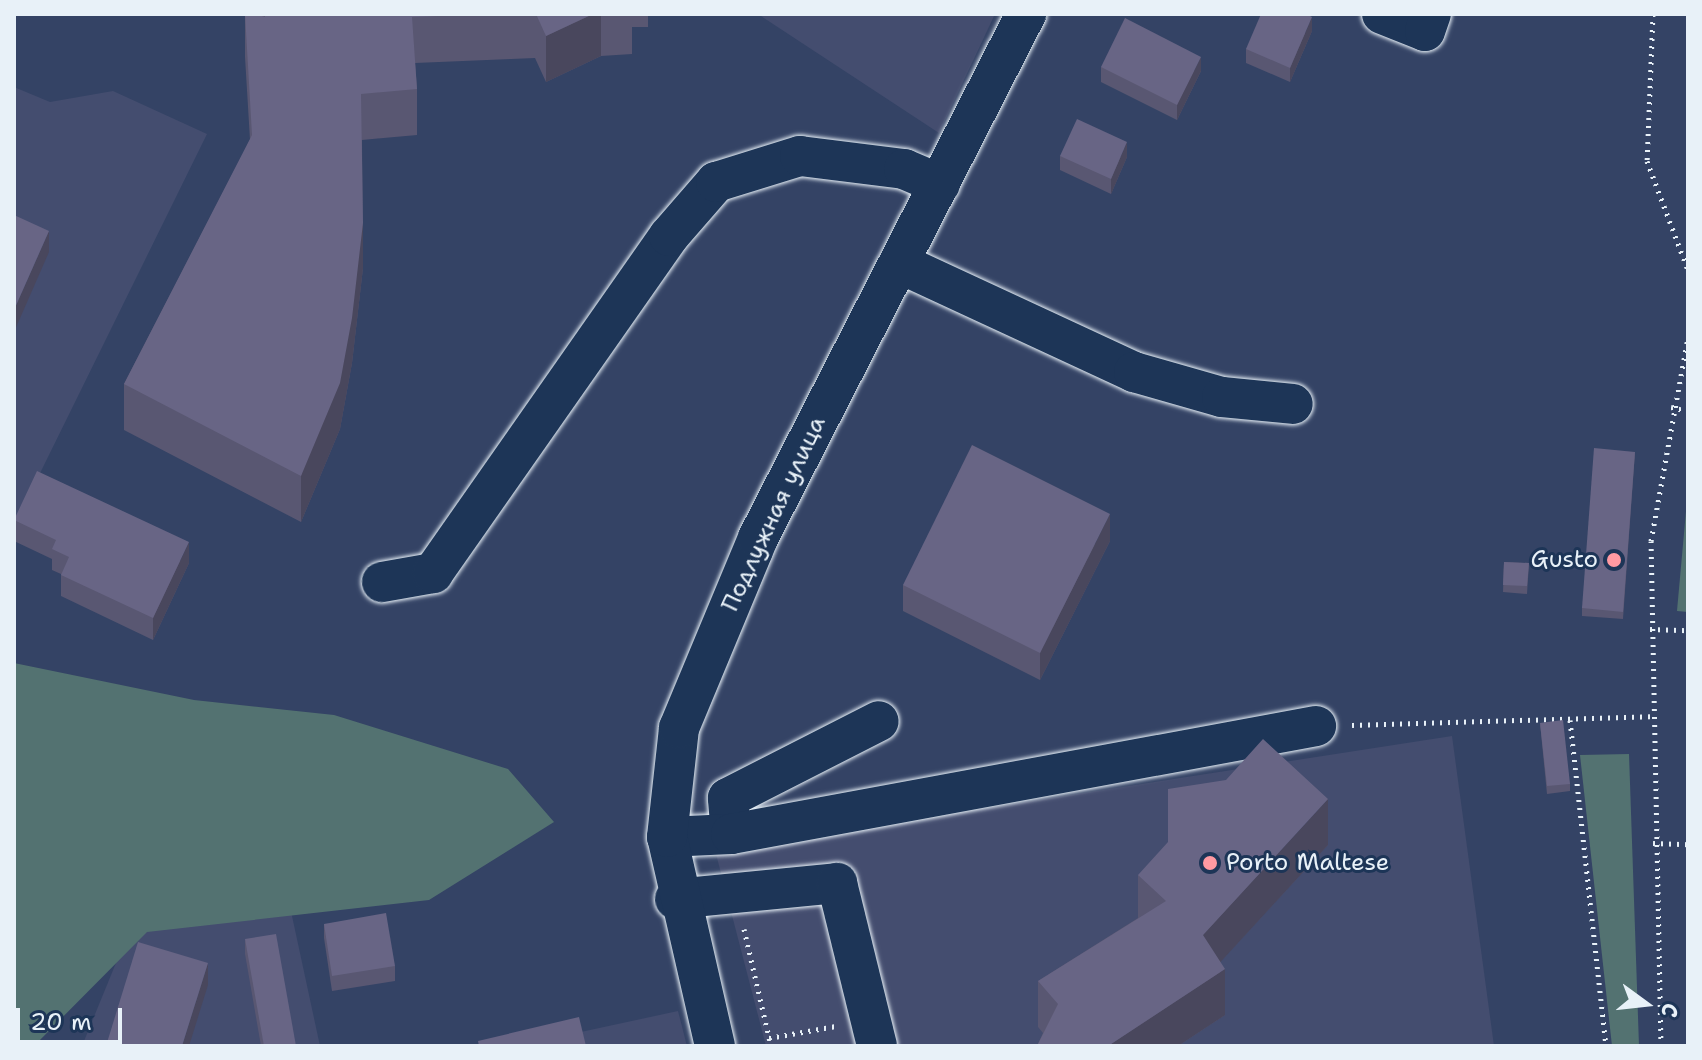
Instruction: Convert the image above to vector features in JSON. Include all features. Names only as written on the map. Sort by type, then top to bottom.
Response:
[{"type":"street","name":"Подлужная улица","points":[[715,1046],[675,899],[667,837],[679,728],[758,538],[1026,14]]},
{"type":"street","points":[[1382,14],[1425,31],[1431,14]]},
{"type":"street","points":[[382,582],[433,573],[669,236],[716,182],[800,156],[904,169],[940,184]]},
{"type":"street","points":[[899,263],[1134,372],[1222,397],[1293,404]]},
{"type":"street","points":[[731,834],[728,798],[879,721]]},
{"type":"street","points":[[667,837],[731,834],[1316,726]]},
{"type":"street","points":[[675,899],[837,883],[877,1046]]},
{"type":"path","points":[[1653,14],[1647,161],[1688,270]]},
{"type":"path","points":[[1661,1046],[1653,843],[1651,541],[1671,407],[1688,338]]},
{"type":"path","points":[[1671,407],[1688,411]]},
{"type":"path","points":[[1650,629],[1688,630]]},
{"type":"path","points":[[1316,726],[1651,716]]},
{"type":"path","points":[[1570,720],[1606,1046]]},
{"type":"path","points":[[1653,843],[1688,844]]},
{"type":"path","points":[[736,891],[771,1046]]},
{"type":"shaded area","points":[[758,14],[995,14],[939,133]]},
{"type":"shaded area","points":[[14,87],[50,102],[113,91],[207,134],[14,526]]},
{"type":"shaded area","points":[[1452,736],[1494,1046],[766,1046],[715,850]]},
{"type":"shaded area","points":[[289,902],[320,1046],[82,1046],[134,919]]},
{"type":"shaded area","points":[[678,1011],[687,1046],[516,1046]]},
{"type":"green space","points":[[1688,489],[1688,612],[1677,611]]},
{"type":"green space","points":[[14,663],[194,700],[334,715],[508,769],[554,822],[429,900],[147,932],[34,1046],[14,1046]]},
{"type":"green space","points":[[1629,754],[1639,1046],[1612,1046],[1580,755]]},
{"type":"building","points":[[245,14],[265,17],[265,14],[491,14],[412,17],[417,89],[361,94],[363,223],[352,318],[340,383],[301,476],[124,384],[252,135]]},
{"type":"building","points":[[536,14],[593,14],[546,36]]},
{"type":"building","points":[[1261,14],[1306,14],[1312,17],[1290,68],[1246,49]]},
{"type":"building","points":[[1125,18],[1201,57],[1177,105],[1101,67]]},
{"type":"building","points":[[1077,119],[1127,142],[1111,179],[1060,156]]},
{"type":"building","points":[[14,215],[49,231],[14,310]]},
{"type":"building","points":[[972,445],[1110,514],[1040,653],[903,585]]},
{"type":"building","points":[[1594,448],[1635,452],[1623,612],[1582,608]]},
{"type":"building","points":[[37,471],[189,542],[153,618],[61,575],[69,557],[52,549],[56,540],[14,520]]},
{"type":"building","points":[[1504,562],[1529,563],[1527,586],[1503,585]]},
{"type":"building","points":[[1563,720],[1570,784],[1547,786],[1540,723]]},
{"type":"building","points":[[1263,739],[1328,799],[1203,935],[1225,969],[1108,1046],[1037,1046],[1058,1004],[1038,981],[1166,901],[1138,875],[1168,842],[1168,789],[1226,780]]},
{"type":"building","points":[[386,913],[395,966],[332,976],[324,924]]},
{"type":"building","points":[[276,934],[296,1046],[264,1046],[245,939]]},
{"type":"building","points":[[138,942],[208,963],[182,1046],[106,1046]]},
{"type":"building","points":[[579,1017],[586,1046],[479,1046],[478,1041]]},
{"type":"place","name":"Gusto","points":[[1614,560]]},
{"type":"place","name":"Porto Maltese","points":[[1210,863]]}]
